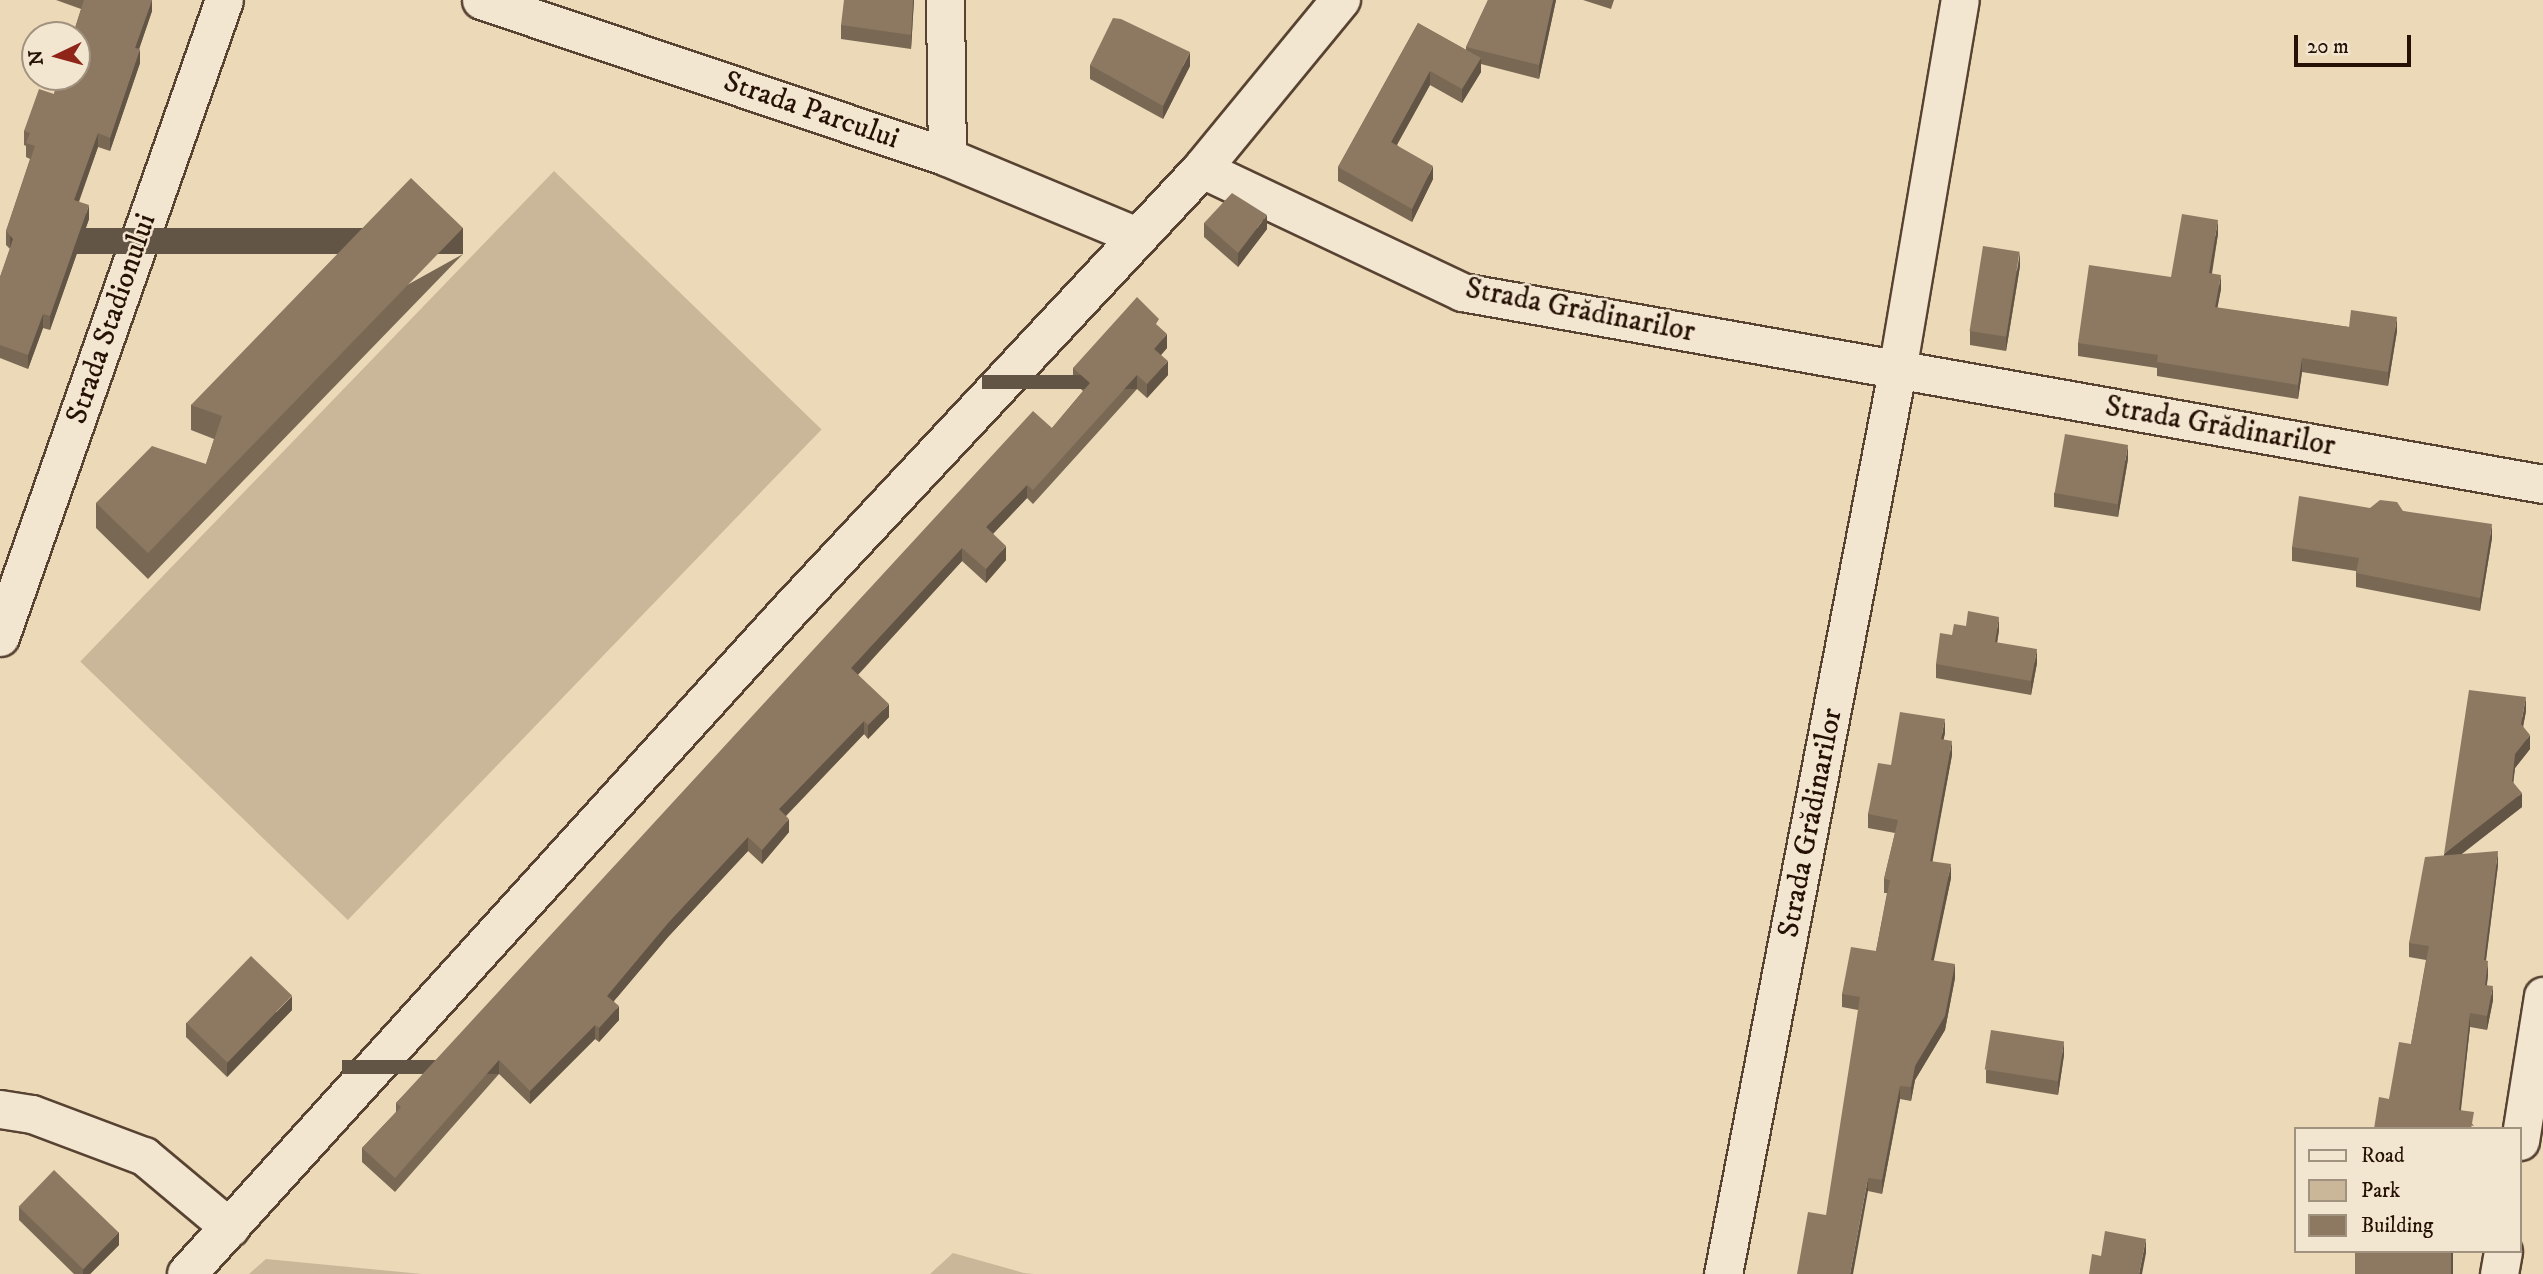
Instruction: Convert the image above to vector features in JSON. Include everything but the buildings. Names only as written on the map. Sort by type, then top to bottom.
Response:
[{"type":"main road","points":[[187,1274],[790,610],[1202,169],[1341,0]]},
{"type":"street","name":"Strada Stadionului","points":[[0,638],[224,0]]},
{"type":"street","name":"Strada Parcului","points":[[482,0],[947,157],[1137,236]]},
{"type":"street","points":[[945,0],[947,157]]},
{"type":"street","name":"Strada Grădinarilor","points":[[1723,1274],[1897,371],[1960,0]]},
{"type":"street","name":"Strada Grădinarilor","points":[[1202,169],[1462,292],[2543,484]]},
{"type":"street","points":[[2522,1128],[2543,996]]},
{"type":"street","points":[[0,1109],[32,1114],[144,1156],[230,1228]]},
{"type":"street","points":[[2499,1274],[2503,1253]]},
{"type":"green space","points":[[554,171],[822,429],[348,920],[80,662]]},
{"type":"green space","points":[[953,1253],[1024,1273],[1033,1274],[930,1274]]},
{"type":"green space","points":[[266,1259],[422,1274],[249,1274]]}]
